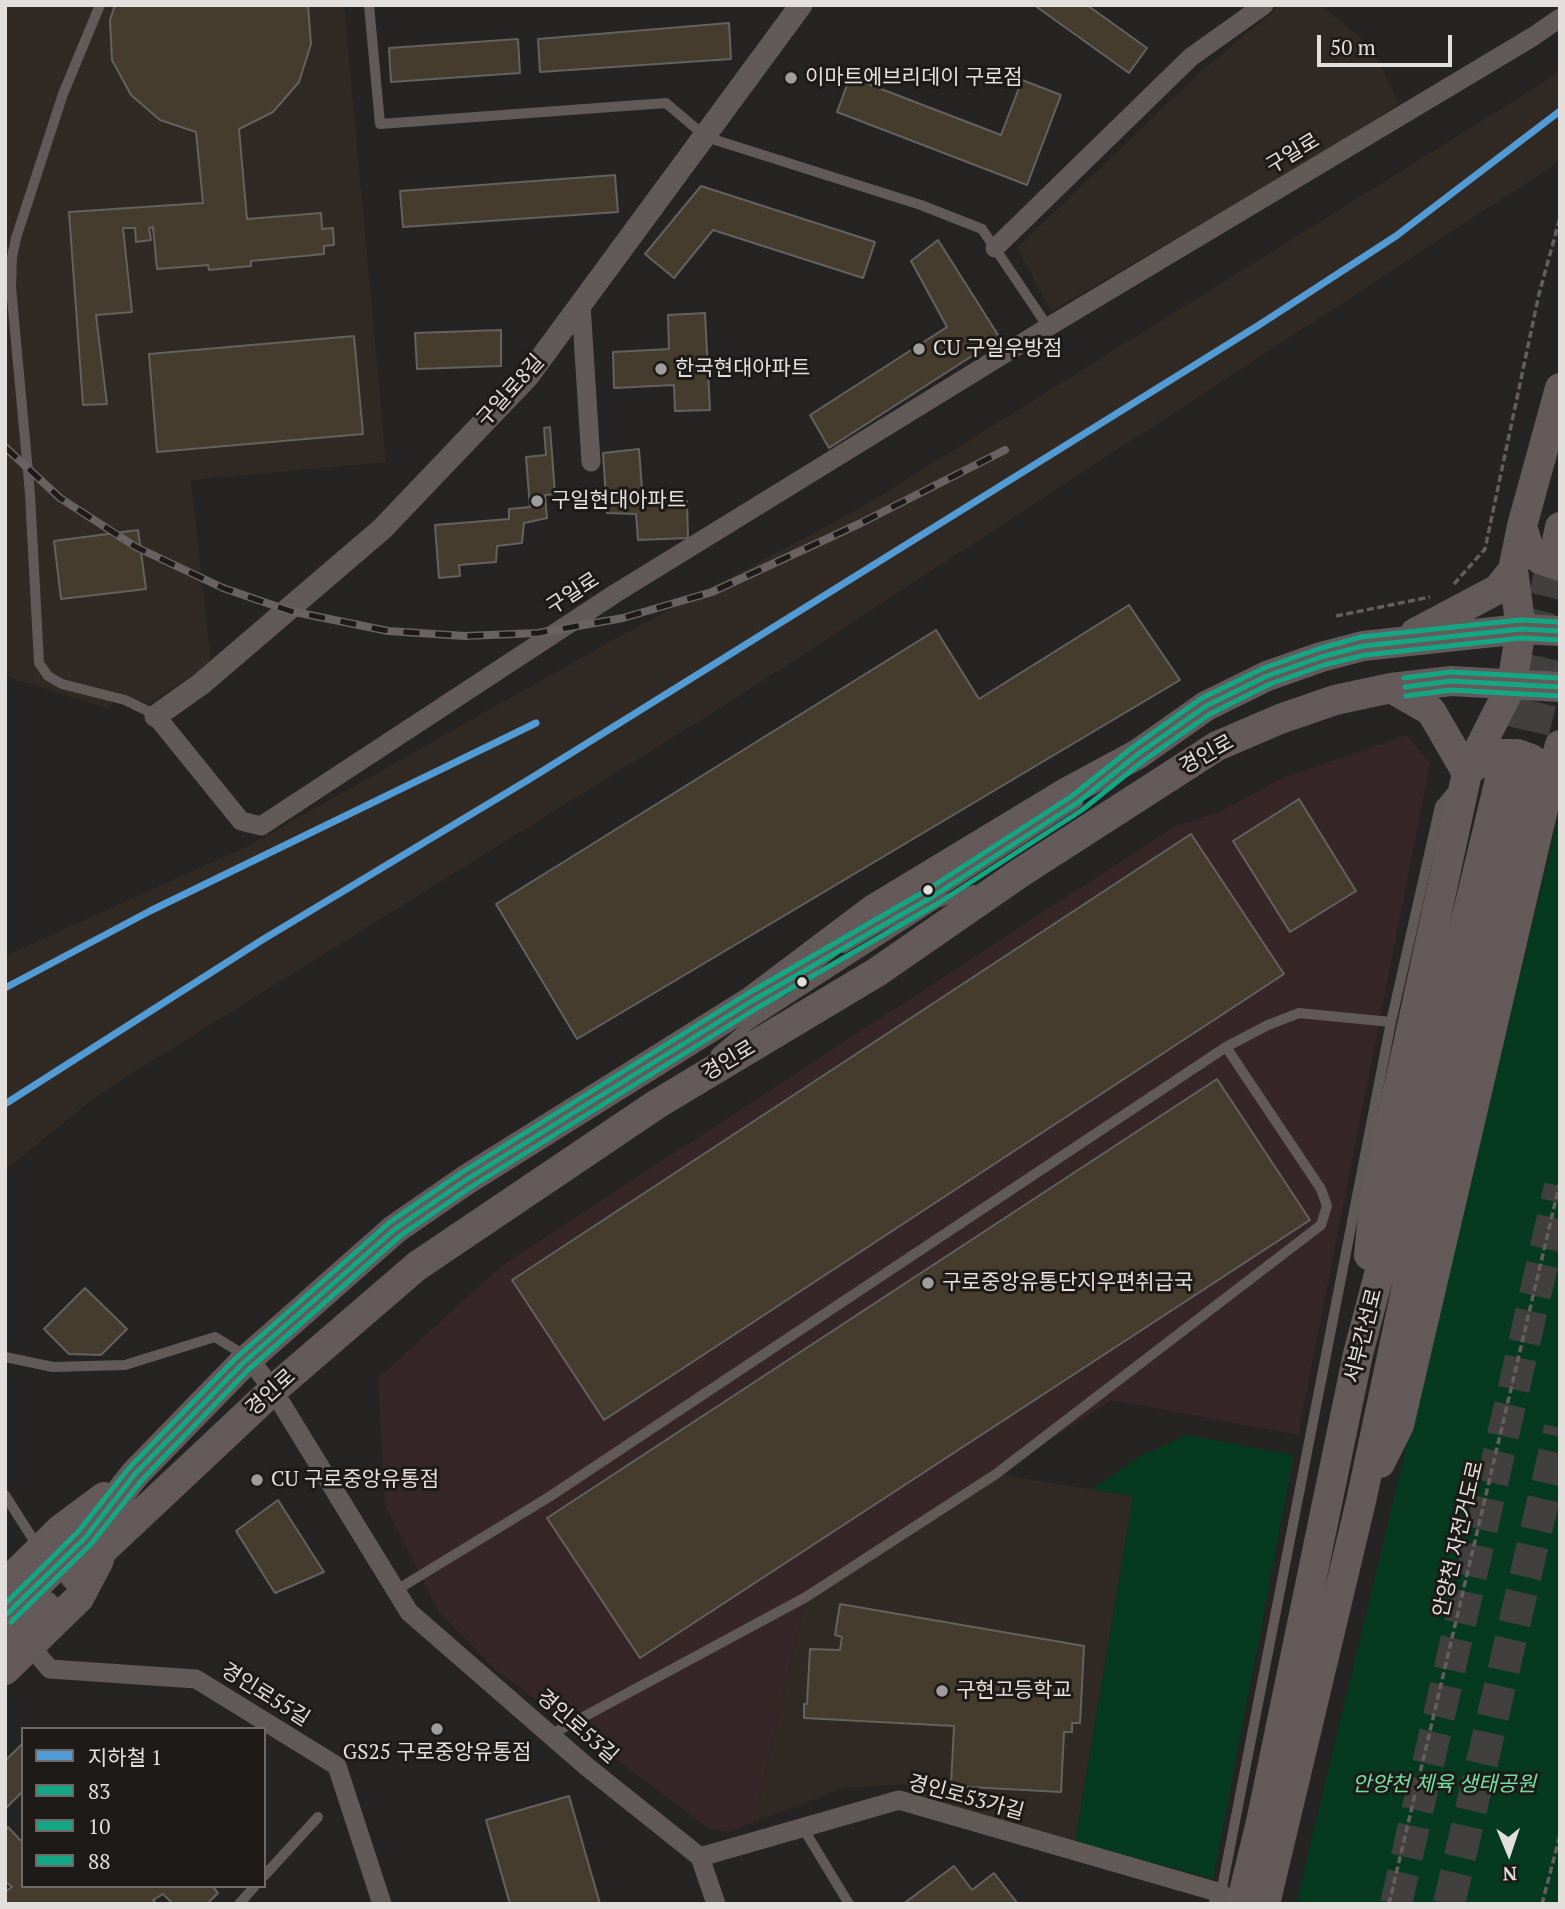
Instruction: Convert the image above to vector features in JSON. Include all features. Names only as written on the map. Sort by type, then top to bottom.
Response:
[{"type":"main road","points":[[1358,1354],[1375,1197],[1467,773],[1511,684],[1521,629],[1513,570],[1522,526],[1560,388]]},
{"type":"main road","points":[[1522,526],[1528,546],[1540,559],[1559,545]]},
{"type":"main road","points":[[1401,641],[1498,589],[1513,570]]},
{"type":"main road","name":"경인로","points":[[5,1616],[85,1538],[135,1474],[249,1358],[395,1229],[466,1180],[752,1001],[874,909],[1064,794],[1138,754],[1206,706],[1266,676],[1363,646],[1521,629],[1560,631]]},
{"type":"main road","name":"경인로","points":[[5,1671],[18,1646],[110,1541],[273,1390],[417,1266],[657,1104],[877,972],[1020,873],[1217,746],[1280,719],[1335,700],[1391,688],[1451,681],[1560,687]]},
{"type":"main road","points":[[1391,688],[1431,711],[1467,773]]},
{"type":"main road","points":[[1525,775],[1560,745]]},
{"type":"main road","points":[[1467,773],[1482,760],[1498,754],[1517,754],[1531,759],[1543,769],[1525,775]]},
{"type":"main road","name":"서부간선로","points":[[1226,1900],[1261,1822],[1358,1354],[1398,1202],[1525,775]]},
{"type":"main road","name":"서부간선로","points":[[1265,1904],[1360,1501],[1418,1235],[1525,775]]},
{"type":"main road","points":[[5,1584],[61,1529],[135,1474]]},
{"type":"street","name":"구일로8길","points":[[156,716],[201,684],[388,523],[528,376],[801,5]]},
{"type":"street","points":[[995,248],[1191,57],[1264,5]]},
{"type":"street","name":"구일로","points":[[156,716],[241,821],[261,826],[616,593],[1048,327],[1560,18]]},
{"type":"street","points":[[581,304],[591,463]]},
{"type":"street","name":"경인로53길","points":[[249,1358],[273,1390],[409,1612],[550,1735],[700,1857]]},
{"type":"street","name":"경인로55길","points":[[18,1646],[51,1669],[196,1679],[337,1766],[382,1904]]},
{"type":"street","name":"경인로53가길","points":[[700,1857],[900,1800],[1226,1900]]},
{"type":"street","points":[[700,1857],[716,1904]]},
{"type":"lane","points":[[100,5],[63,93],[12,257],[11,287],[30,494],[39,663],[48,676],[62,684],[125,700],[156,716]]},
{"type":"lane","points":[[369,5],[380,124],[666,103],[706,137],[921,205],[982,229],[1048,327]]},
{"type":"lane","points":[[1226,1900],[1391,1023],[1440,806],[1467,773]]},
{"type":"lane","points":[[395,1591],[549,1497],[1226,1047],[1268,1025],[1300,1013],[1391,1023]]},
{"type":"lane","points":[[550,1735],[806,1597],[996,1474],[1321,1226],[1327,1206],[1321,1189],[1226,1047]]},
{"type":"lane","points":[[5,1357],[53,1367],[125,1364],[215,1337],[249,1358]]},
{"type":"lane","points":[[5,1494],[40,1550]]},
{"type":"lane","points":[[266,1874],[318,1817]]},
{"type":"lane","points":[[803,1828],[849,1904]]},
{"type":"lane","points":[[239,1904],[253,1888]]},
{"type":"path","points":[[1453,585],[1485,550],[1539,294],[1560,218]]},
{"type":"path","points":[[1336,616],[1431,597]]},
{"type":"path","name":"안양천 자전거도로","points":[[1389,1904],[1560,1182]]},
{"type":"path","points":[[1542,1904],[1560,1835]]},
{"type":"shaded area","points":[[5,5],[344,5],[386,462],[191,480],[211,663],[149,704],[115,693],[110,709],[5,676]]},
{"type":"shaded area","points":[[1281,5],[1321,5],[1370,46],[1399,103],[1338,145],[1051,311],[1017,248],[1199,73]]},
{"type":"shaded area","points":[[1560,72],[1560,161],[744,693],[102,1092],[5,1170],[5,956],[250,845],[611,641],[864,506]]},
{"type":"shaded area","points":[[1407,735],[1430,764],[1298,1435],[1112,1400],[806,1597],[754,1822],[728,1832],[710,1829],[496,1670],[439,1612],[385,1505],[378,1378],[504,1264],[1175,826],[1222,811],[1282,778]]},
{"type":"shaded area","name":"구현고등학교","points":[[996,1474],[1133,1496],[1075,1842],[913,1797],[905,1784],[844,1788],[754,1822],[806,1597]]},
{"type":"green space","name":"안양천 체육 생태공원","points":[[1560,810],[1560,1904],[1296,1904]]},
{"type":"green space","points":[[1187,1435],[1294,1455],[1213,1879],[1075,1842],[1133,1496],[1092,1489],[1141,1456]]},
{"type":"building","points":[[115,5],[308,5],[311,44],[299,82],[273,112],[239,129],[247,219],[321,213],[322,229],[333,228],[334,245],[324,246],[324,254],[251,261],[251,266],[209,270],[208,265],[157,269],[153,227],[149,228],[151,240],[136,242],[135,228],[123,228],[132,312],[96,315],[107,404],[83,405],[69,212],[203,203],[196,132],[160,120],[131,95],[112,60],[110,20]]},
{"type":"building","points":[[1034,5],[1087,5],[1147,48],[1129,73]]},
{"type":"building","points":[[729,23],[731,59],[540,72],[538,39]]},
{"type":"building","points":[[518,39],[520,73],[391,82],[389,48]]},
{"type":"building","points":[[850,77],[1001,135],[1022,80],[1061,95],[1027,185],[837,112]]},
{"type":"building","points":[[615,175],[618,212],[403,227],[400,191]]},
{"type":"building","points":[[701,186],[875,242],[863,278],[713,230],[674,278],[645,254]]},
{"type":"building","points":[[938,240],[1000,338],[829,448],[810,415],[947,327],[911,261]]},
{"type":"building","name":"한국현대아파트","points":[[705,313],[710,410],[675,411],[674,385],[614,388],[613,352],[669,349],[668,315]]},
{"type":"building","points":[[501,330],[501,366],[417,369],[415,333]]},
{"type":"building","points":[[354,336],[363,434],[157,452],[149,354]]},
{"type":"building","name":"구일현대아파트","points":[[550,427],[555,494],[545,495],[547,518],[524,523],[522,543],[497,546],[496,562],[459,565],[460,576],[439,578],[435,525],[509,519],[509,509],[530,507],[526,457],[546,455],[544,428]]},
{"type":"building","points":[[639,449],[643,502],[687,501],[688,538],[638,540],[636,514],[607,513],[603,453]]},
{"type":"building","points":[[138,530],[146,589],[61,599],[54,541]]},
{"type":"building","points":[[1129,605],[1180,680],[577,1039],[496,904],[936,630],[979,699]]},
{"type":"building","points":[[1299,799],[1356,891],[1290,932],[1233,841]]},
{"type":"building","points":[[1191,834],[1284,974],[604,1420],[512,1280]]},
{"type":"building","points":[[1217,1079],[1310,1220],[640,1658],[547,1518]]},
{"type":"building","points":[[85,1288],[127,1329],[101,1355],[69,1354],[44,1329]]},
{"type":"building","points":[[278,1500],[324,1572],[275,1593],[236,1531]]},
{"type":"building","points":[[840,1604],[1084,1646],[1080,1723],[1072,1723],[1072,1732],[1064,1732],[1061,1792],[951,1786],[954,1726],[804,1718],[810,1649],[840,1650],[842,1637],[835,1635]]},
{"type":"building","points":[[21,1745],[21,1793],[5,1809],[5,1761]]},
{"type":"building","points":[[569,1796],[600,1904],[510,1904],[486,1820]]},
{"type":"building","points":[[8,1827],[21,1841],[21,1888],[214,1888],[218,1893],[207,1904],[173,1904],[163,1894],[153,1900],[157,1904],[5,1904],[5,1892],[12,1887],[5,1881],[5,1830]]},
{"type":"building","points":[[954,1866],[972,1890],[994,1873],[1018,1904],[903,1904]]},
{"type":"tunnel","points":[[1502,771],[1557,541]]},
{"type":"tunnel","points":[[1524,776],[1560,622]]},
{"type":"tunnel","points":[[1396,1904],[1560,1186]]},
{"type":"tunnel","points":[[1449,1904],[1560,1428]]},
{"type":"railway","points":[[5,447],[60,498],[136,547],[223,588],[290,611],[388,631],[465,636],[538,633],[623,618],[712,592],[861,523],[1005,450]]},
{"type":"metro line","name":"1","points":[[5,1104],[262,940],[528,780],[1259,325],[1396,236],[1560,111]]},
{"type":"metro line","name":"1","points":[[5,988],[150,911],[536,723]]},
{"type":"transit line","name":"88","points":[[5,1604],[78,1532],[129,1468],[236,1358],[390,1222],[461,1173],[747,994],[927,890],[1072,796],[1133,747],[1202,698],[1264,668],[1361,637],[1520,620],[1560,622]]},
{"type":"transit line","name":"83","points":[[5,1616],[85,1538],[135,1474],[242,1364],[395,1229],[466,1180],[752,1001],[932,897],[1077,803],[1138,754],[1206,706],[1267,676],[1363,646],[1521,629],[1560,631]]},
{"type":"transit line","name":"10","points":[[11,1622],[91,1544],[142,1480],[248,1370],[400,1236],[471,1187],[757,1008],[937,904],[1082,810],[1143,761],[1210,714],[1270,684],[1324,665],[1365,655],[1521,638],[1560,640]]},
{"type":"transit line","name":"88","points":[[1404,678],[1451,672],[1560,678]]},
{"type":"transit line","name":"83","points":[[1405,687],[1451,681],[1560,687]]},
{"type":"transit line","name":"10","points":[[1406,696],[1451,690],[1560,696]]},
{"type":"place","name":"이마트에브리데이 구로점","points":[[791,78]]},
{"type":"place","name":"CU 구일우방점","points":[[919,349]]},
{"type":"place","name":"한국현대아파트","points":[[661,369]]},
{"type":"place","name":"구일현대아파트","points":[[537,501]]},
{"type":"place","name":"구로중앙유통단지우편취급국","points":[[928,1283]]},
{"type":"place","name":"CU 구로중앙유통점","points":[[257,1480]]},
{"type":"place","name":"구현고등학교","points":[[942,1691]]},
{"type":"place","name":"GS25 구로중앙유통점","points":[[437,1729]]}]
